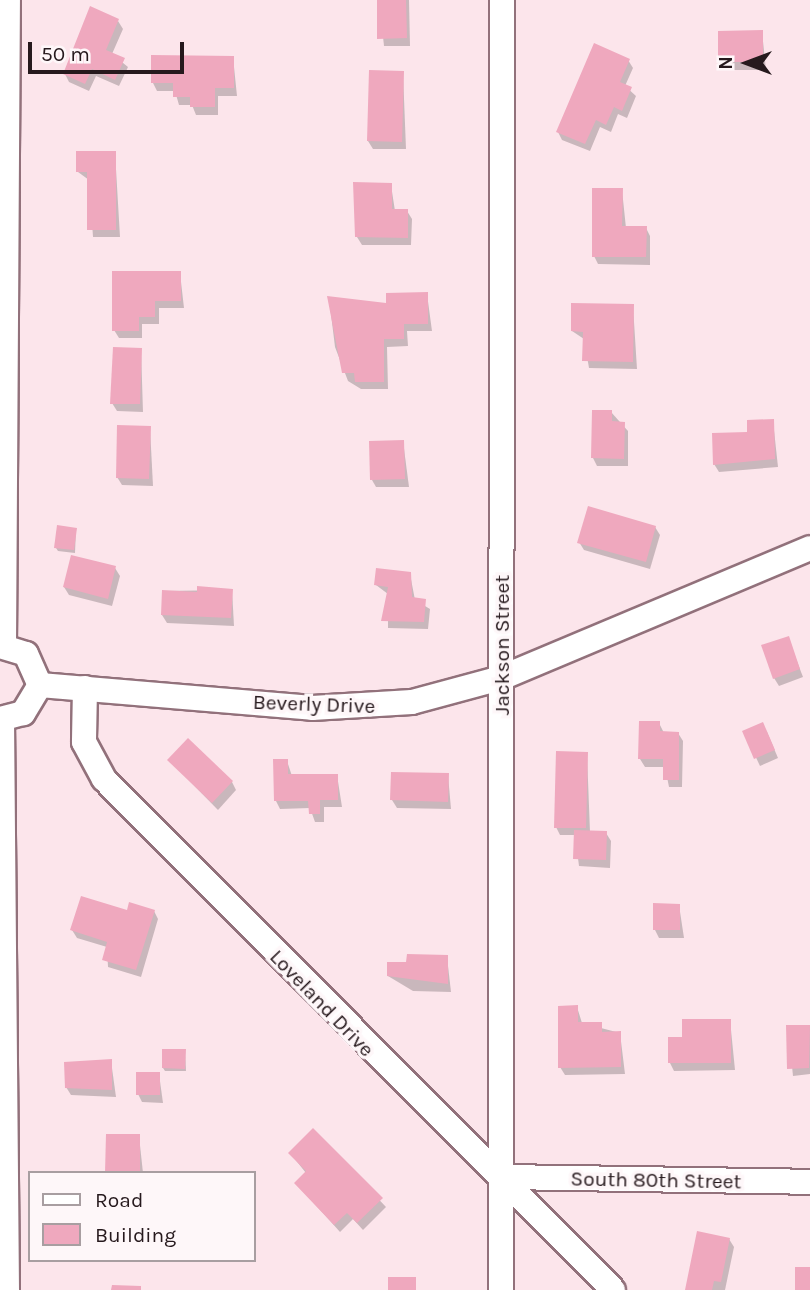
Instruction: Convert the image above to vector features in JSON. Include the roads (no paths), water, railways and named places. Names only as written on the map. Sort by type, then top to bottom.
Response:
[{"type":"street","points":[[7,1290],[1,719],[32,705],[40,685],[34,662],[2,646],[8,0]]},
{"type":"street","name":"Jackson Street","points":[[501,1290],[502,0]]},
{"type":"street","name":"Beverly Drive","points":[[40,685],[351,709],[412,702],[501,678],[810,548]]},
{"type":"street","name":"Loveland Drive","points":[[85,688],[84,742],[104,779],[378,1061],[503,1177],[613,1290]]},
{"type":"street","name":"South 80th Street","points":[[503,1177],[810,1182]]}]
